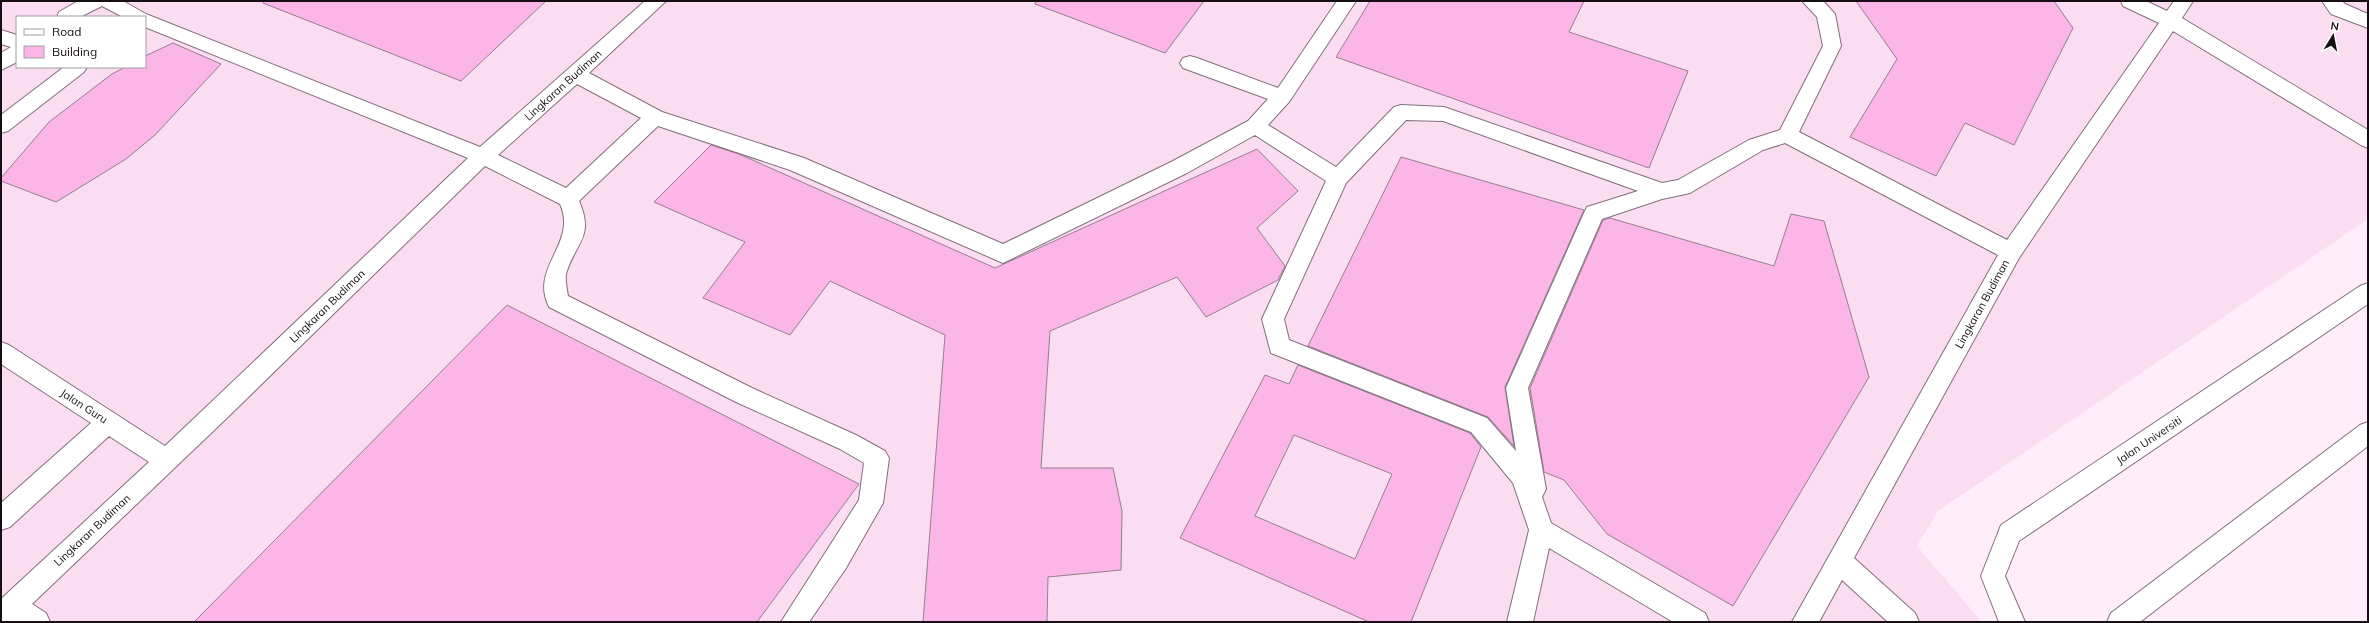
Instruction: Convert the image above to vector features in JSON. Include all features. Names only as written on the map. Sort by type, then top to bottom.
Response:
[{"type":"street","points":[[67,16],[82,6],[96,1]]},
{"type":"street","points":[[108,1],[137,16]]},
{"type":"street","name":"Lingkaran Budiman","points":[[6,611],[483,156],[657,1]]},
{"type":"street","points":[[575,74],[654,117],[797,164],[1003,254],[1180,167],[1255,126],[1282,96],[1347,1]]},
{"type":"street","points":[[1520,622],[1541,530],[1517,388],[1594,213],[1662,191],[1683,187],[1756,145],[1787,134],[1832,46],[1826,14],[1811,1]]},
{"type":"street","points":[[2130,1],[2172,21],[2368,140]]},
{"type":"street","name":"Lingkaran Budiman","points":[[1805,622],[2011,252],[2172,21],[2184,1]]},
{"type":"street","points":[[2331,1],[2338,9],[2368,21]]},
{"type":"street","points":[[146,20],[483,156],[568,199],[576,217],[572,241],[555,275],[557,301],[661,352],[744,396],[848,442],[877,458],[871,503],[837,560],[794,622]]},
{"type":"street","points":[[1,37],[16,42]]},
{"type":"street","points":[[1,63],[16,53]]},
{"type":"street","points":[[1190,63],[1282,96]]},
{"type":"street","points":[[1,126],[76,68]]},
{"type":"street","points":[[1662,191],[1444,114],[1401,112],[1338,178],[1273,319],[1279,346],[1479,425],[1523,477],[1541,530],[1696,622]]},
{"type":"street","points":[[568,199],[654,117]]},
{"type":"street","points":[[1255,126],[1338,178]]},
{"type":"street","points":[[1787,134],[2011,252]]},
{"type":"street","name":"Jalan Universiti","points":[[2012,622],[1993,576],[2010,533],[2368,292]]},
{"type":"street","name":"Jalan Guru","points":[[1,352],[166,460]]},
{"type":"street","points":[[1,519],[108,422]]},
{"type":"street","points":[[2120,622],[2368,432]]},
{"type":"street","points":[[1839,561],[1906,622]]},
{"type":"street","points":[[6,611],[37,622]]},
{"type":"shaded area","points":[[1,1],[2368,1],[2368,219],[1938,511],[1917,546],[1982,622],[1,622]]},
{"type":"building","points":[[263,1],[546,1],[461,81],[263,3]]},
{"type":"building","points":[[1036,1],[1204,1],[1165,53],[1035,4]]},
{"type":"building","points":[[1370,1],[1584,1],[1569,32],[1688,71],[1649,168],[1336,57]]},
{"type":"building","points":[[1856,1],[2054,1],[2073,28],[2014,145],[1965,123],[1936,176],[1850,137],[1897,59]]},
{"type":"building","points":[[173,43],[221,64],[155,135],[126,159],[56,202],[1,181],[1,178],[49,122],[112,74],[123,68],[146,68],[146,56]]},
{"type":"building","points":[[711,145],[739,154],[995,268],[1257,149],[1298,191],[1257,228],[1285,266],[1278,280],[1206,317],[1177,277],[1050,331],[1041,468],[1113,468],[1122,511],[1121,570],[1048,577],[1047,622],[923,622],[945,335],[830,281],[790,335],[703,298],[745,242],[654,202]]},
{"type":"building","points":[[1401,157],[1584,210],[1505,387],[1514,446],[1488,417],[1308,346]]},
{"type":"building","points":[[1791,214],[1824,221],[1869,377],[1733,606],[1607,534],[1564,480],[1544,472],[1530,388],[1603,220],[1610,218],[1774,266]]},
{"type":"building","points":[[507,305],[859,484],[757,622],[194,622]]},
{"type":"building","points":[[1298,365],[1470,433],[1481,447],[1411,622],[1369,622],[1180,538],[1265,375],[1289,384]],"holes":[[[1294,435],[1392,474],[1355,559],[1255,516]]]}]
